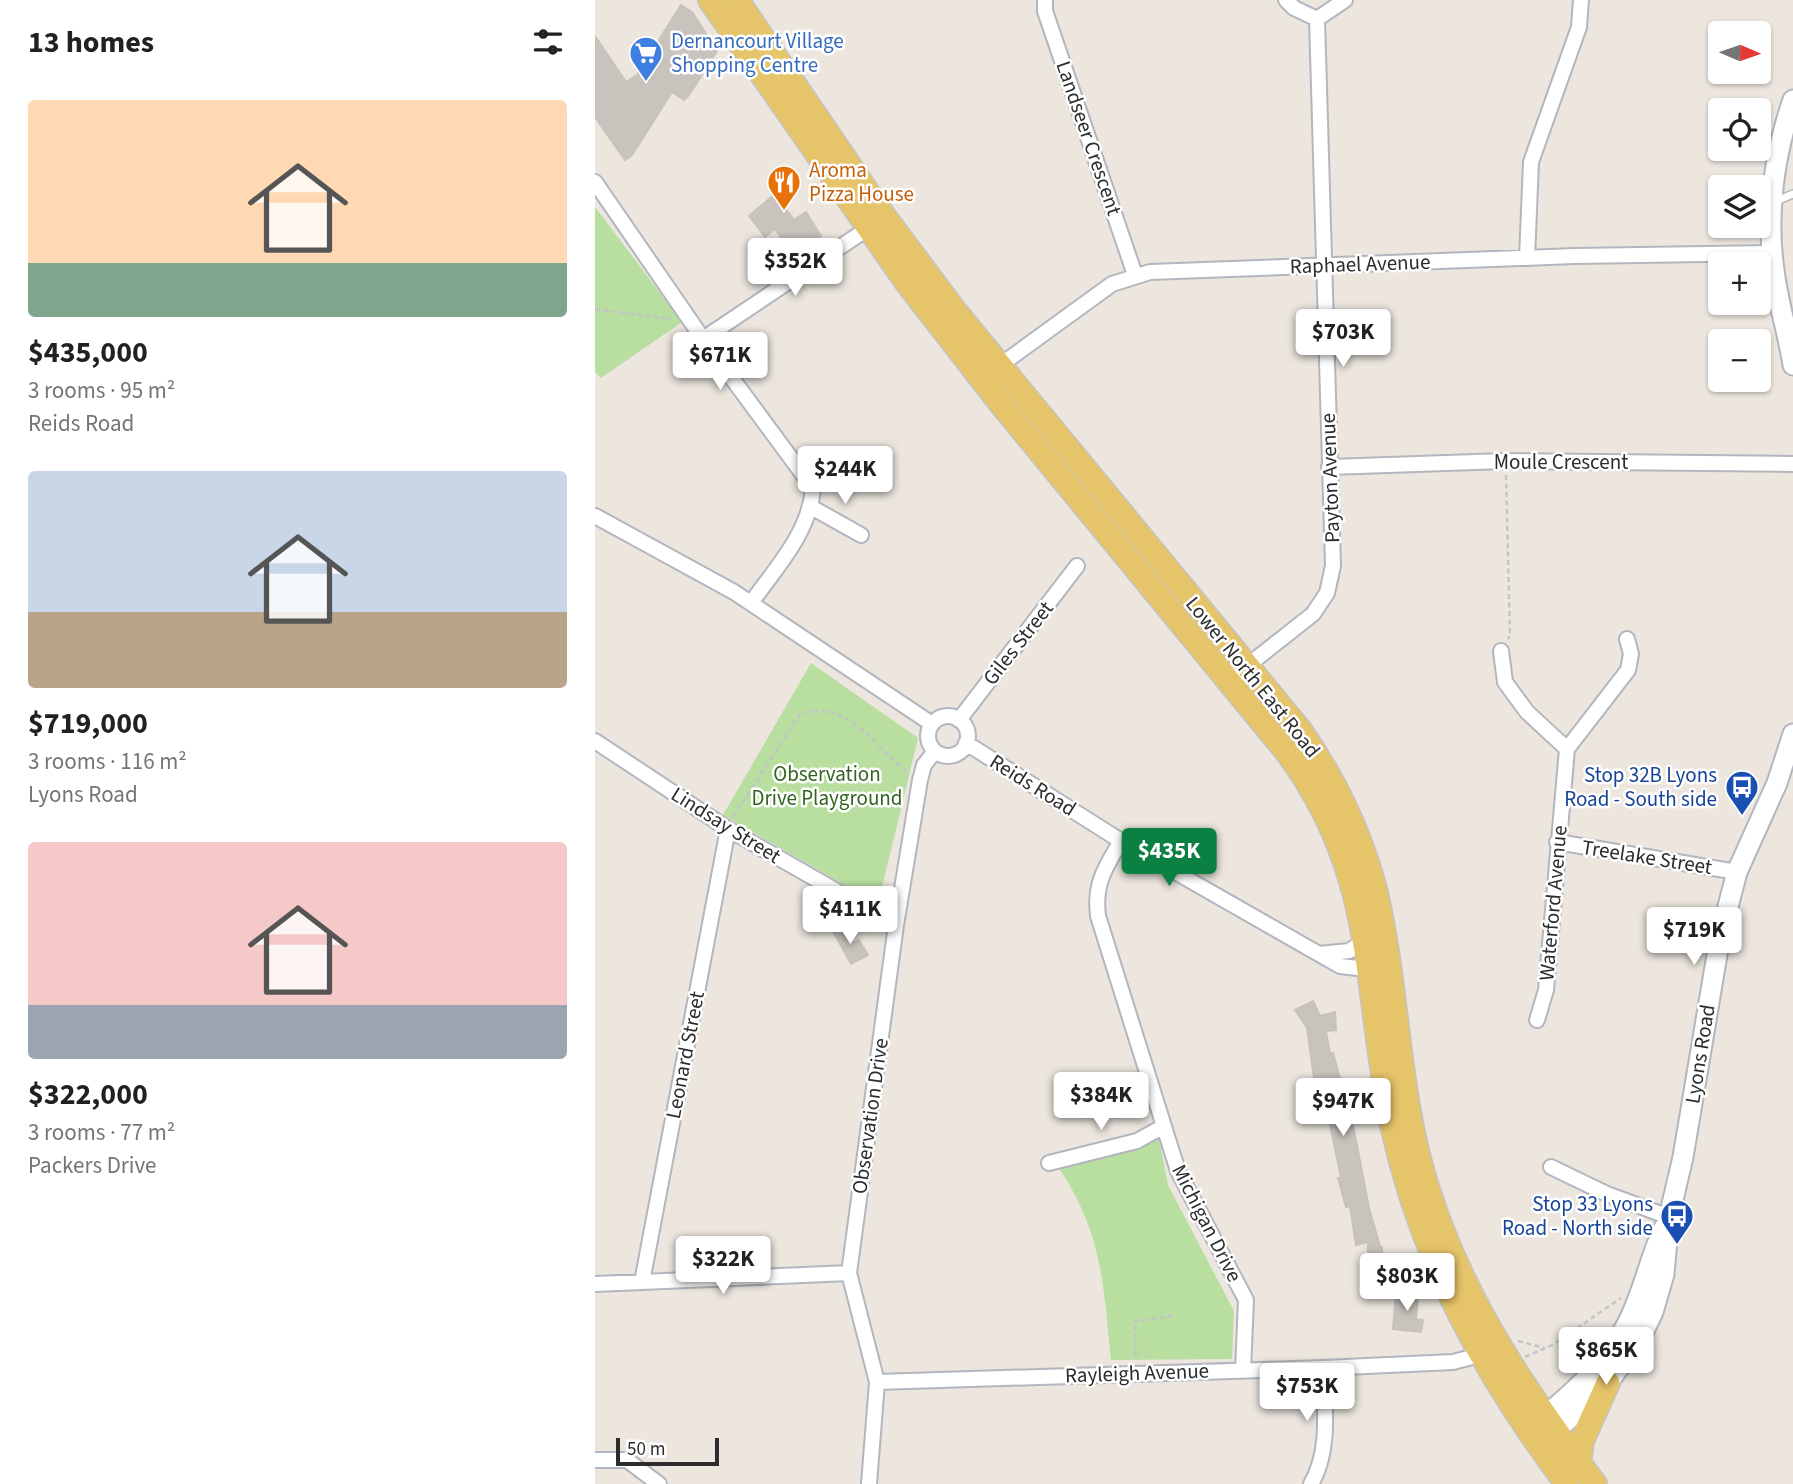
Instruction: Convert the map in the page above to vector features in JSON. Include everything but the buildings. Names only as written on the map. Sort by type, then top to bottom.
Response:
[{"type":"main road","name":"Lower North East Road","points":[[737,0],[876,222]]},
{"type":"main road","name":"Lower North East Road","points":[[716,2],[876,222],[1228,681],[1286,751],[1318,800],[1352,879],[1366,940],[1380,969],[1408,1110],[1440,1226],[1481,1317],[1567,1484]]},
{"type":"main road","name":"Lower North East Road","points":[[990,372],[1300,730],[1342,799],[1370,871],[1380,969],[1386,1094],[1403,1167],[1435,1261],[1480,1355],[1542,1432],[1579,1463],[1595,1484]]},
{"type":"main road","points":[[1579,1463],[1582,1441],[1608,1383]]},
{"type":"street","name":"Landseer Crescent","points":[[1045,0],[1045,12],[1136,275]]},
{"type":"street","points":[[1286,0],[1294,8],[1317,19],[1345,0]]},
{"type":"street","points":[[1527,258],[1531,162],[1579,27],[1581,0]]},
{"type":"street","name":"Payton Avenue","points":[[1228,681],[1313,614],[1327,593],[1333,566],[1322,266],[1317,19]]},
{"type":"street","points":[[1793,100],[1780,141],[1773,202],[1772,253],[1793,365]]},
{"type":"street","points":[[595,182],[703,338],[813,488],[811,507],[800,531],[751,603]]},
{"type":"street","points":[[703,338],[876,222]]},
{"type":"street","name":"Raphael Avenue","points":[[990,372],[1112,284],[1136,275],[1167,270],[1772,253]]},
{"type":"street","name":"Moule Crescent","points":[[1329,467],[1505,461],[1793,464]]},
{"type":"street","points":[[811,507],[861,536]]},
{"type":"street","points":[[595,516],[751,603],[932,724]]},
{"type":"street","name":"Giles Street","points":[[959,720],[1077,566]]},
{"type":"street","points":[[1501,651],[1505,682],[1527,712],[1567,749],[1628,670],[1631,654],[1627,639]]},
{"type":"street","points":[[946,716],[959,720],[965,727],[966,743],[957,754],[951,756],[935,751],[928,738],[932,724],[946,716]]},
{"type":"street","name":"Lyons Road","points":[[1542,1432],[1608,1383],[1642,1335],[1653,1312],[1664,1273],[1669,1217],[1683,1157],[1720,937],[1737,872],[1777,783],[1793,734]]},
{"type":"street","name":"Lindsay Street","points":[[595,741],[725,827],[896,925]]},
{"type":"street","name":"Reids Road","points":[[966,743],[1121,841],[1318,954],[1340,966],[1380,969]]},
{"type":"street","name":"Waterford Avenue","points":[[1537,1020],[1546,990],[1567,749]]},
{"type":"street","name":"Observation Drive","points":[[869,1484],[877,1382],[849,1273],[896,925],[920,780],[924,765],[935,751]]},
{"type":"street","name":"Leonard Street","points":[[642,1282],[725,827]]},
{"type":"street","name":"Michigan Drive","points":[[1121,841],[1103,872],[1095,894],[1098,916],[1178,1171],[1246,1300],[1243,1370]]},
{"type":"street","name":"Treelake Street","points":[[1557,842],[1737,872]]},
{"type":"street","points":[[1318,954],[1349,951],[1366,940]]},
{"type":"street","points":[[1049,1163],[1137,1141],[1164,1126]]},
{"type":"street","points":[[1551,1167],[1607,1194],[1669,1217]]},
{"type":"street","name":"Lyons Road","points":[[1542,1432],[1618,1340],[1632,1312],[1669,1217]]},
{"type":"street","points":[[595,1284],[849,1273]]},
{"type":"street","name":"Rayleigh Avenue","points":[[877,1382],[1324,1368],[1453,1362],[1480,1355]]},
{"type":"street","points":[[1311,1484],[1321,1466],[1324,1447],[1324,1368]]},
{"type":"street","points":[[595,1460],[627,1460],[659,1484]]},
{"type":"lane","points":[[1773,202],[1793,194]]},
{"type":"path","points":[[595,309],[678,320]]},
{"type":"path","points":[[1501,651],[1510,635],[1505,461]]},
{"type":"path","points":[[725,827],[800,714],[817,708],[835,712],[861,728],[893,761],[920,780]]},
{"type":"path","points":[[1519,1359],[1545,1348],[1626,1294]]},
{"type":"path","points":[[1136,1356],[1135,1321],[1172,1316]]},
{"type":"path","points":[[1507,1338],[1545,1348]]},
{"type":"green space","points":[[595,207],[682,322],[601,378],[595,372]]},
{"type":"green space","name":"Observation Drive Playground","points":[[811,663],[918,738],[878,904],[723,815]]},
{"type":"green space","points":[[1159,1138],[1168,1185],[1234,1311],[1232,1359],[1111,1360],[1099,1260],[1085,1215],[1059,1168]]},
{"type":"place","name":"Dernancourt Village Shopping Centre","points":[[646,83]]},
{"type":"place","name":"Aroma Pizza House","points":[[784,212]]},
{"type":"place","name":"Stop 32B Lyons Road - South side","points":[[1742,817]]},
{"type":"place","name":"Stop 33 Lyons Road - North side","points":[[1677,1246]]}]
